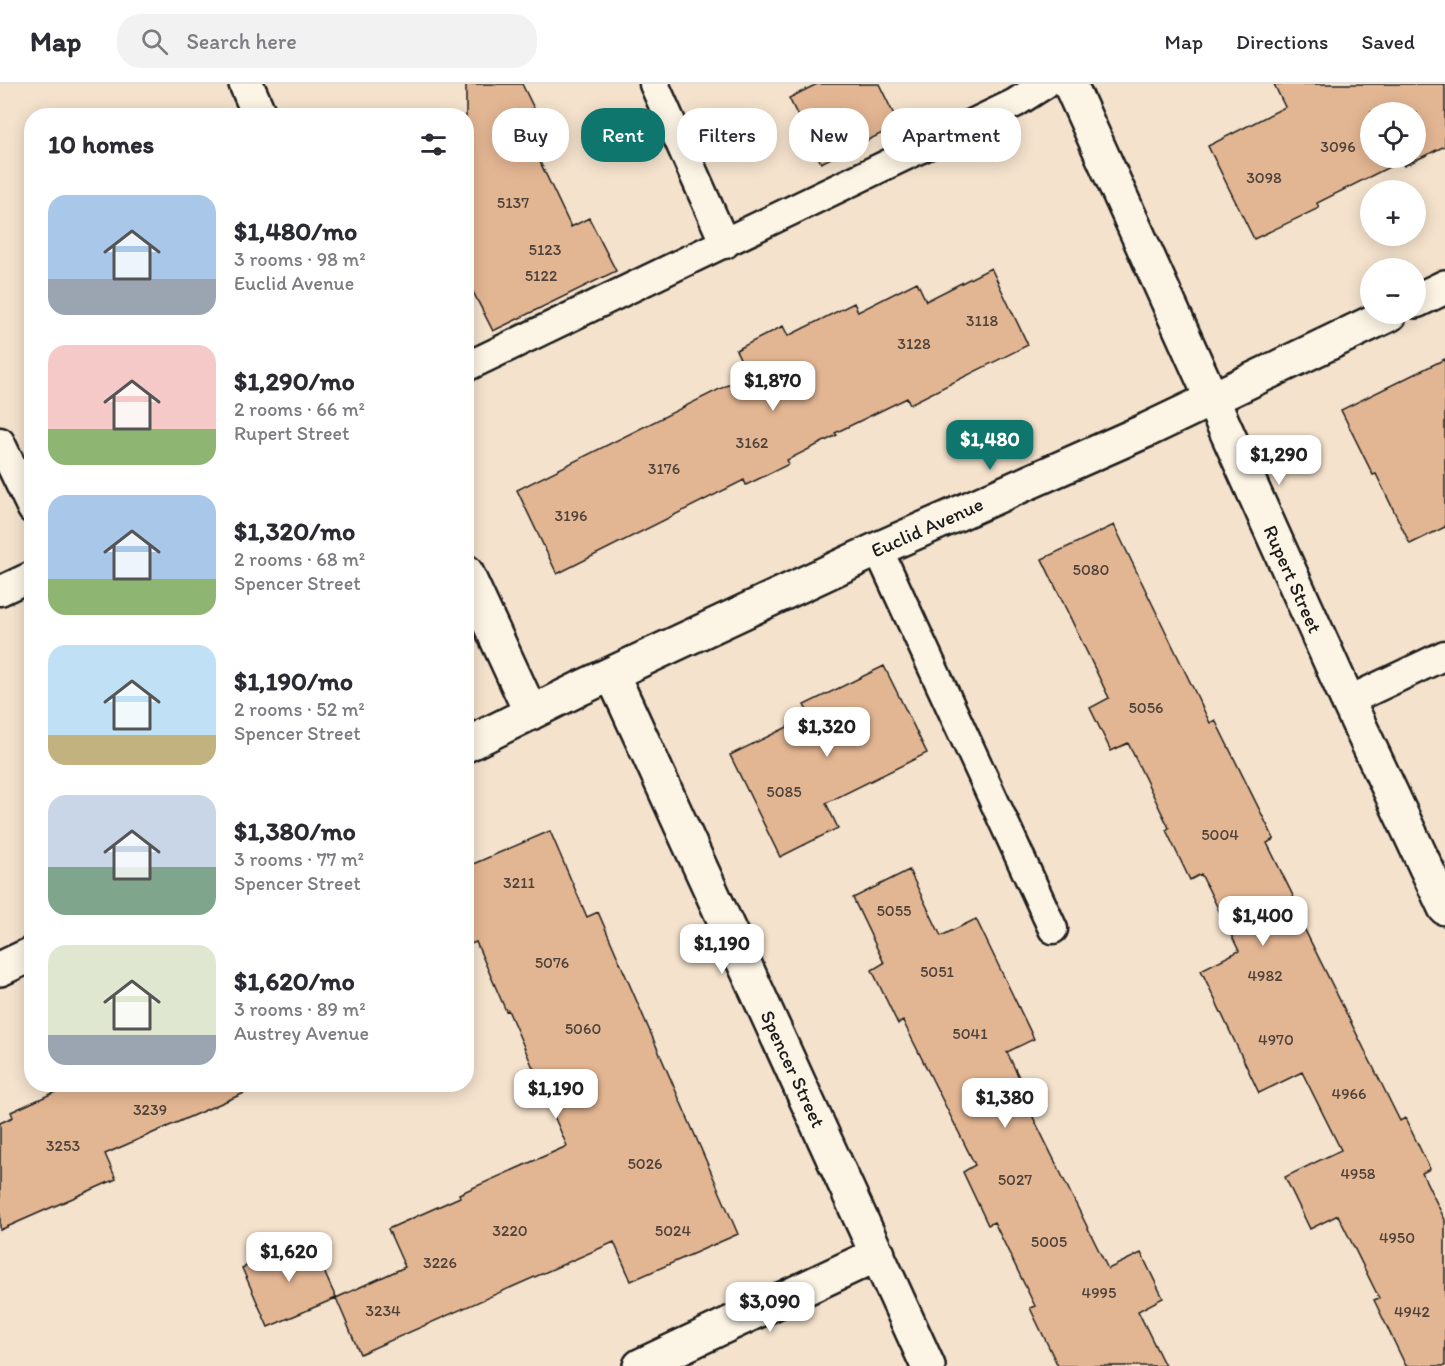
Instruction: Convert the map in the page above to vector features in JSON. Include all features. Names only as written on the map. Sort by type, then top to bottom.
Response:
[{"type":"street","points":[[246,84],[256,108]]},
{"type":"street","name":"Rupert Street","points":[[1070,84],[1348,701],[1445,908]]},
{"type":"street","points":[[1426,296],[1445,287]]},
{"type":"street","name":"Euclid Avenue","points":[[474,741],[878,549],[1147,430],[1369,324]]},
{"type":"street","points":[[474,589],[531,713]]},
{"type":"street","name":"Spencer Street","points":[[612,674],[928,1366]]},
{"type":"street","points":[[0,969],[24,958]]},
{"type":"street","points":[[640,1366],[878,1254]]},
{"type":"lane","points":[[654,84],[725,244]]},
{"type":"lane","points":[[474,363],[1015,104],[1045,84]]},
{"type":"lane","points":[[0,442],[24,492]]},
{"type":"lane","points":[[878,549],[1053,928]]},
{"type":"lane","points":[[0,591],[24,580]]},
{"type":"lane","points":[[1348,701],[1445,655]]},
{"type":"building","points":[[466,84],[522,84],[534,108],[492,108],[492,162],[540,162],[571,227],[589,218],[616,271],[493,331],[474,294],[474,108],[466,108]]},
{"type":"building","points":[[817,84],[879,84],[891,108],[881,108],[881,134],[869,140],[869,108],[794,108],[789,98]]},
{"type":"building","points":[[1274,84],[1445,84],[1445,146],[1426,155],[1426,102],[1360,102],[1360,168],[1387,168],[1317,203],[1319,208],[1254,239],[1208,146],[1285,107]]},
{"type":"building","points":[[991,268],[1028,345],[910,404],[907,398],[835,433],[837,435],[787,460],[789,464],[746,485],[744,480],[557,574],[517,490],[748,375],[736,350],[783,326],[788,336],[854,303],[858,312],[917,282],[926,301]]},
{"type":"building","points":[[1445,359],[1445,527],[1410,544],[1376,474],[1373,475],[1341,410]]},
{"type":"building","points":[[1114,525],[1210,723],[1215,720],[1274,839],[1267,843],[1300,910],[1296,912],[1400,1121],[1405,1118],[1430,1169],[1422,1173],[1445,1220],[1445,1366],[1406,1366],[1374,1300],[1379,1298],[1338,1215],[1310,1229],[1285,1177],[1341,1150],[1302,1072],[1259,1093],[1201,970],[1239,951],[1201,874],[1190,880],[1166,830],[1169,828],[1128,743],[1111,751],[1090,708],[1109,698],[1042,559]]},
{"type":"building","points":[[884,666],[927,753],[826,803],[838,828],[780,857],[730,755],[810,716],[804,705]]},
{"type":"building","points":[[550,831],[587,917],[598,912],[738,1234],[631,1281],[614,1242],[360,1354],[336,1298],[405,1267],[388,1229],[460,1197],[459,1194],[567,1146],[508,1010],[506,1011],[476,942],[474,943],[474,864]]},
{"type":"building","points":[[909,870],[941,936],[976,919],[1034,1039],[1007,1052],[1035,1111],[1031,1113],[1108,1269],[1141,1253],[1163,1298],[1138,1311],[1165,1366],[1058,1366],[1030,1308],[1035,1306],[994,1222],[988,1225],[963,1172],[975,1165],[903,1021],[898,1024],[872,970],[884,963],[853,898]]},
{"type":"building","points":[[55,1092],[247,1092],[105,1154],[116,1179],[0,1230],[0,1123],[13,1117],[11,1112]]},
{"type":"building","points":[[309,1238],[336,1298],[268,1327],[242,1268]]}]
